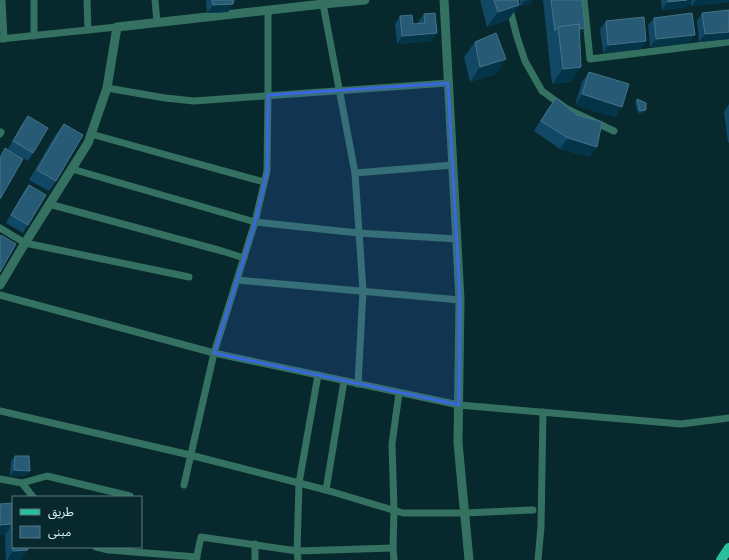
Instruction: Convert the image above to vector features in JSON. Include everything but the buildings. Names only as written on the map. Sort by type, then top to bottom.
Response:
[{"type":"main road","points":[[721,560],[729,548]]},
{"type":"street","points":[[2,0],[2,39],[157,22],[228,10],[268,10],[327,2],[365,0]]},
{"type":"street","points":[[34,0],[34,36]]},
{"type":"street","points":[[87,0],[88,30]]},
{"type":"street","points":[[155,0],[157,22]]},
{"type":"street","points":[[444,0],[460,300],[458,443],[469,560]]},
{"type":"street","points":[[509,0],[517,37],[525,61],[542,91],[567,109],[614,131]]},
{"type":"street","points":[[584,0],[590,59],[729,42]]},
{"type":"street","points":[[327,2],[339,91],[355,173],[363,292],[358,384]]},
{"type":"street","points":[[184,485],[214,353],[255,222],[267,171],[268,10]]},
{"type":"street","points":[[0,286],[88,142],[107,88],[116,26]]},
{"type":"street","points":[[107,88],[165,98],[194,100],[448,83]]},
{"type":"street","points":[[91,134],[264,182]]},
{"type":"street","points":[[355,173],[453,165]]},
{"type":"street","points":[[72,169],[255,222],[358,233],[457,239]]},
{"type":"street","points":[[49,204],[244,258]]},
{"type":"street","points":[[0,228],[25,243],[189,277]]},
{"type":"street","points":[[237,280],[460,300]]},
{"type":"street","points":[[0,295],[214,353],[459,405],[681,424],[729,418]]},
{"type":"street","points":[[298,560],[298,483],[318,375]]},
{"type":"street","points":[[326,490],[344,381]]},
{"type":"street","points":[[394,560],[392,444],[399,393]]},
{"type":"street","points":[[0,411],[190,455],[326,490],[403,513],[465,513],[533,510]]},
{"type":"street","points":[[538,560],[541,527],[543,412]]},
{"type":"street","points":[[0,479],[22,483],[47,476],[130,496]]},
{"type":"street","points":[[22,483],[32,496]]},
{"type":"street","points":[[100,548],[196,558],[201,537],[297,551],[393,548]]},
{"type":"street","points":[[255,544],[255,560]]},
{"type":"highlighted area","points":[[448,83],[460,300],[459,405],[214,353],[255,222],[267,171],[268,95]]}]
